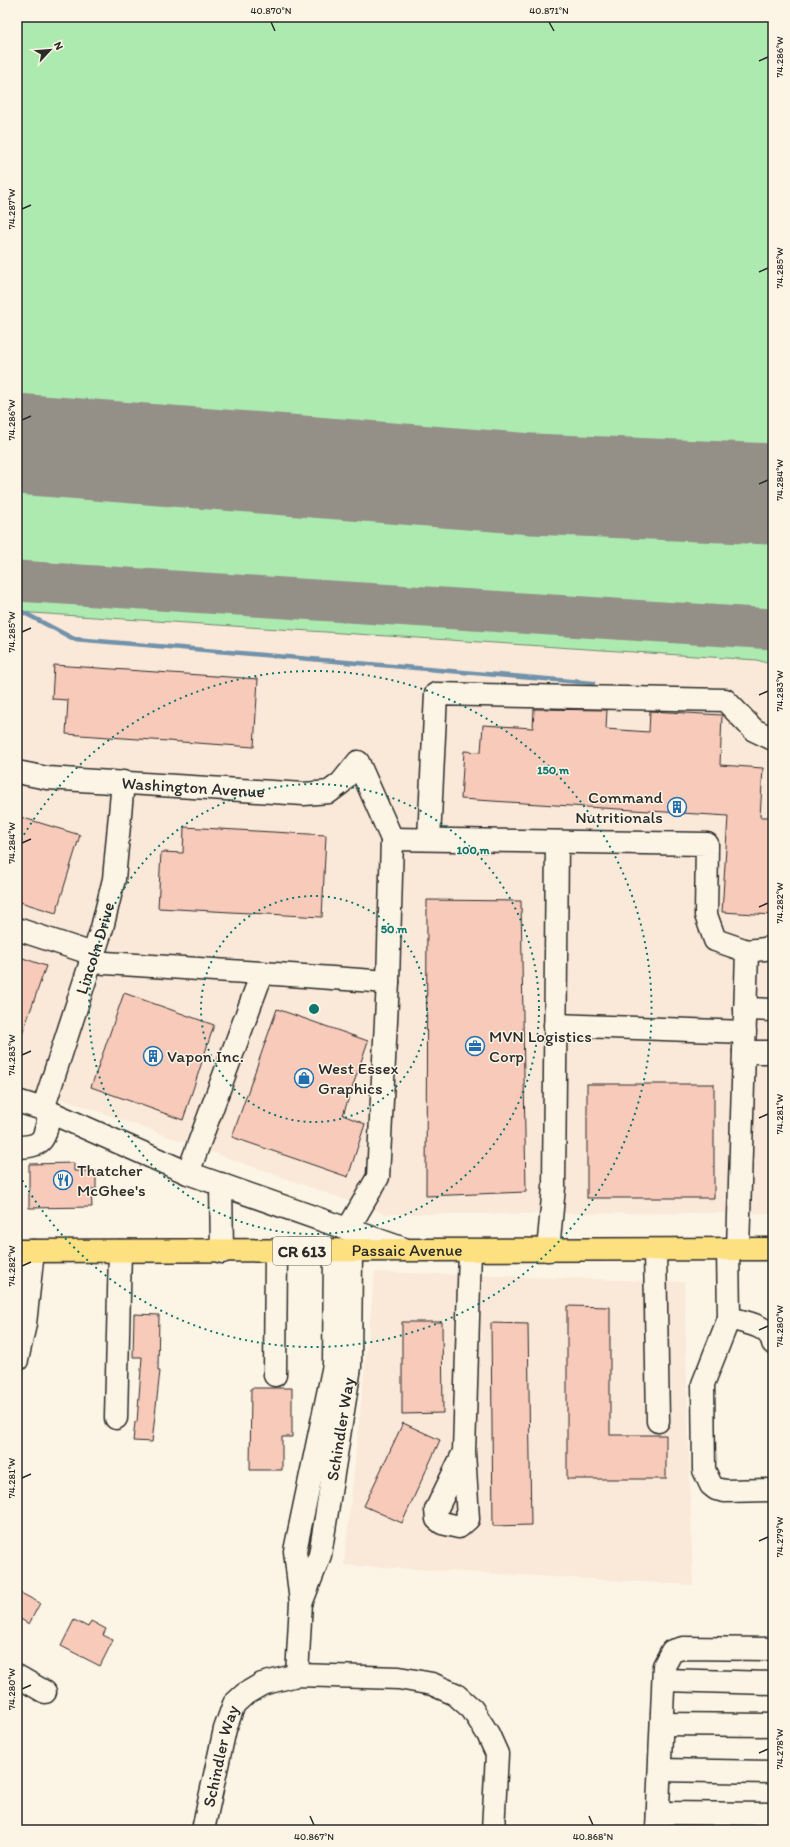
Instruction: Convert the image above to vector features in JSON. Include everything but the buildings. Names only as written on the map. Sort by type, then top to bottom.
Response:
[{"type":"main road","name":"Passaic Avenue","points":[[25,1251],[222,1252],[773,1249]]},
{"type":"street","points":[[429,839],[436,694],[725,700],[754,730],[773,739]]},
{"type":"street","name":"Washington Avenue","points":[[17,772],[48,778],[304,794],[329,792],[341,783],[358,762],[392,839]]},
{"type":"street","name":"Lincoln Drive","points":[[17,1148],[32,1147],[40,1143],[45,1134],[46,1110],[102,928],[114,879],[123,782]]},
{"type":"street","points":[[348,1229],[378,1177],[388,982],[392,839],[707,844],[706,915],[715,940],[747,951],[773,948]]},
{"type":"street","points":[[548,1250],[554,1187],[557,842]]},
{"type":"street","points":[[17,929],[92,958],[262,973],[388,982]]},
{"type":"street","points":[[747,951],[744,1042],[729,1318],[703,1384],[704,1470],[711,1485],[716,1489],[724,1491],[773,1490]]},
{"type":"street","points":[[188,1173],[262,973]]},
{"type":"street","points":[[745,1009],[773,1010]]},
{"type":"street","points":[[555,1025],[744,1042],[773,1052]]},
{"type":"street","points":[[17,1101],[46,1110],[188,1173],[411,1251]]},
{"type":"street","points":[[221,1184],[222,1252]]},
{"type":"street","points":[[655,1250],[658,1421]]},
{"type":"street","points":[[17,1360],[25,1324],[25,1251]]},
{"type":"street","points":[[116,1418],[120,1251]]},
{"type":"street","points":[[275,1374],[276,1251]]},
{"type":"street","name":"Schindler Way","points":[[297,1674],[301,1602],[320,1555],[350,1367],[343,1251]]},
{"type":"street","points":[[464,1452],[470,1251]]},
{"type":"street","points":[[729,1318],[764,1329],[770,1334],[773,1343]]},
{"type":"street","points":[[773,1649],[683,1648],[672,1652],[664,1666],[658,1821],[773,1814]]},
{"type":"street","name":"Schindler Way","points":[[203,1830],[225,1730],[234,1704],[245,1694],[262,1684],[297,1674],[399,1678],[432,1684],[455,1694],[472,1709],[488,1734],[497,1754],[493,1830]]},
{"type":"street","points":[[17,1676],[45,1692]]},
{"type":"street","points":[[664,1680],[773,1683]]},
{"type":"street","points":[[662,1724],[773,1725]]},
{"type":"street","points":[[660,1770],[773,1772]]},
{"type":"shaded area","points":[[17,17],[773,17],[773,1213],[385,1214],[69,1101],[17,1089]]},
{"type":"shaded area","points":[[375,1272],[684,1282],[693,1585],[344,1565]]},
{"type":"green space","points":[[17,17],[773,17],[773,462],[17,414]]},
{"type":"green space","points":[[48,473],[773,519],[773,615],[51,569],[23,565],[17,560],[17,482],[32,475]]},
{"type":"green space","points":[[17,595],[773,642],[773,665],[757,660],[17,612]]},
{"type":"waterway","points":[[17,609],[74,639],[593,683]]},
{"type":"taxiway","points":[[17,581],[773,629]]},
{"type":"runway","points":[[17,444],[532,484],[773,494]]},
{"type":"place","name":"Command Nutritionals","points":[[677,807]]},
{"type":"place","name":"MVN Logistics Corp","points":[[475,1046]]},
{"type":"place","name":"Vapon Inc.","points":[[153,1056]]},
{"type":"place","name":"West Essex Graphics","points":[[304,1078]]},
{"type":"place","name":"Thatcher McGhee's","points":[[63,1180]]}]
